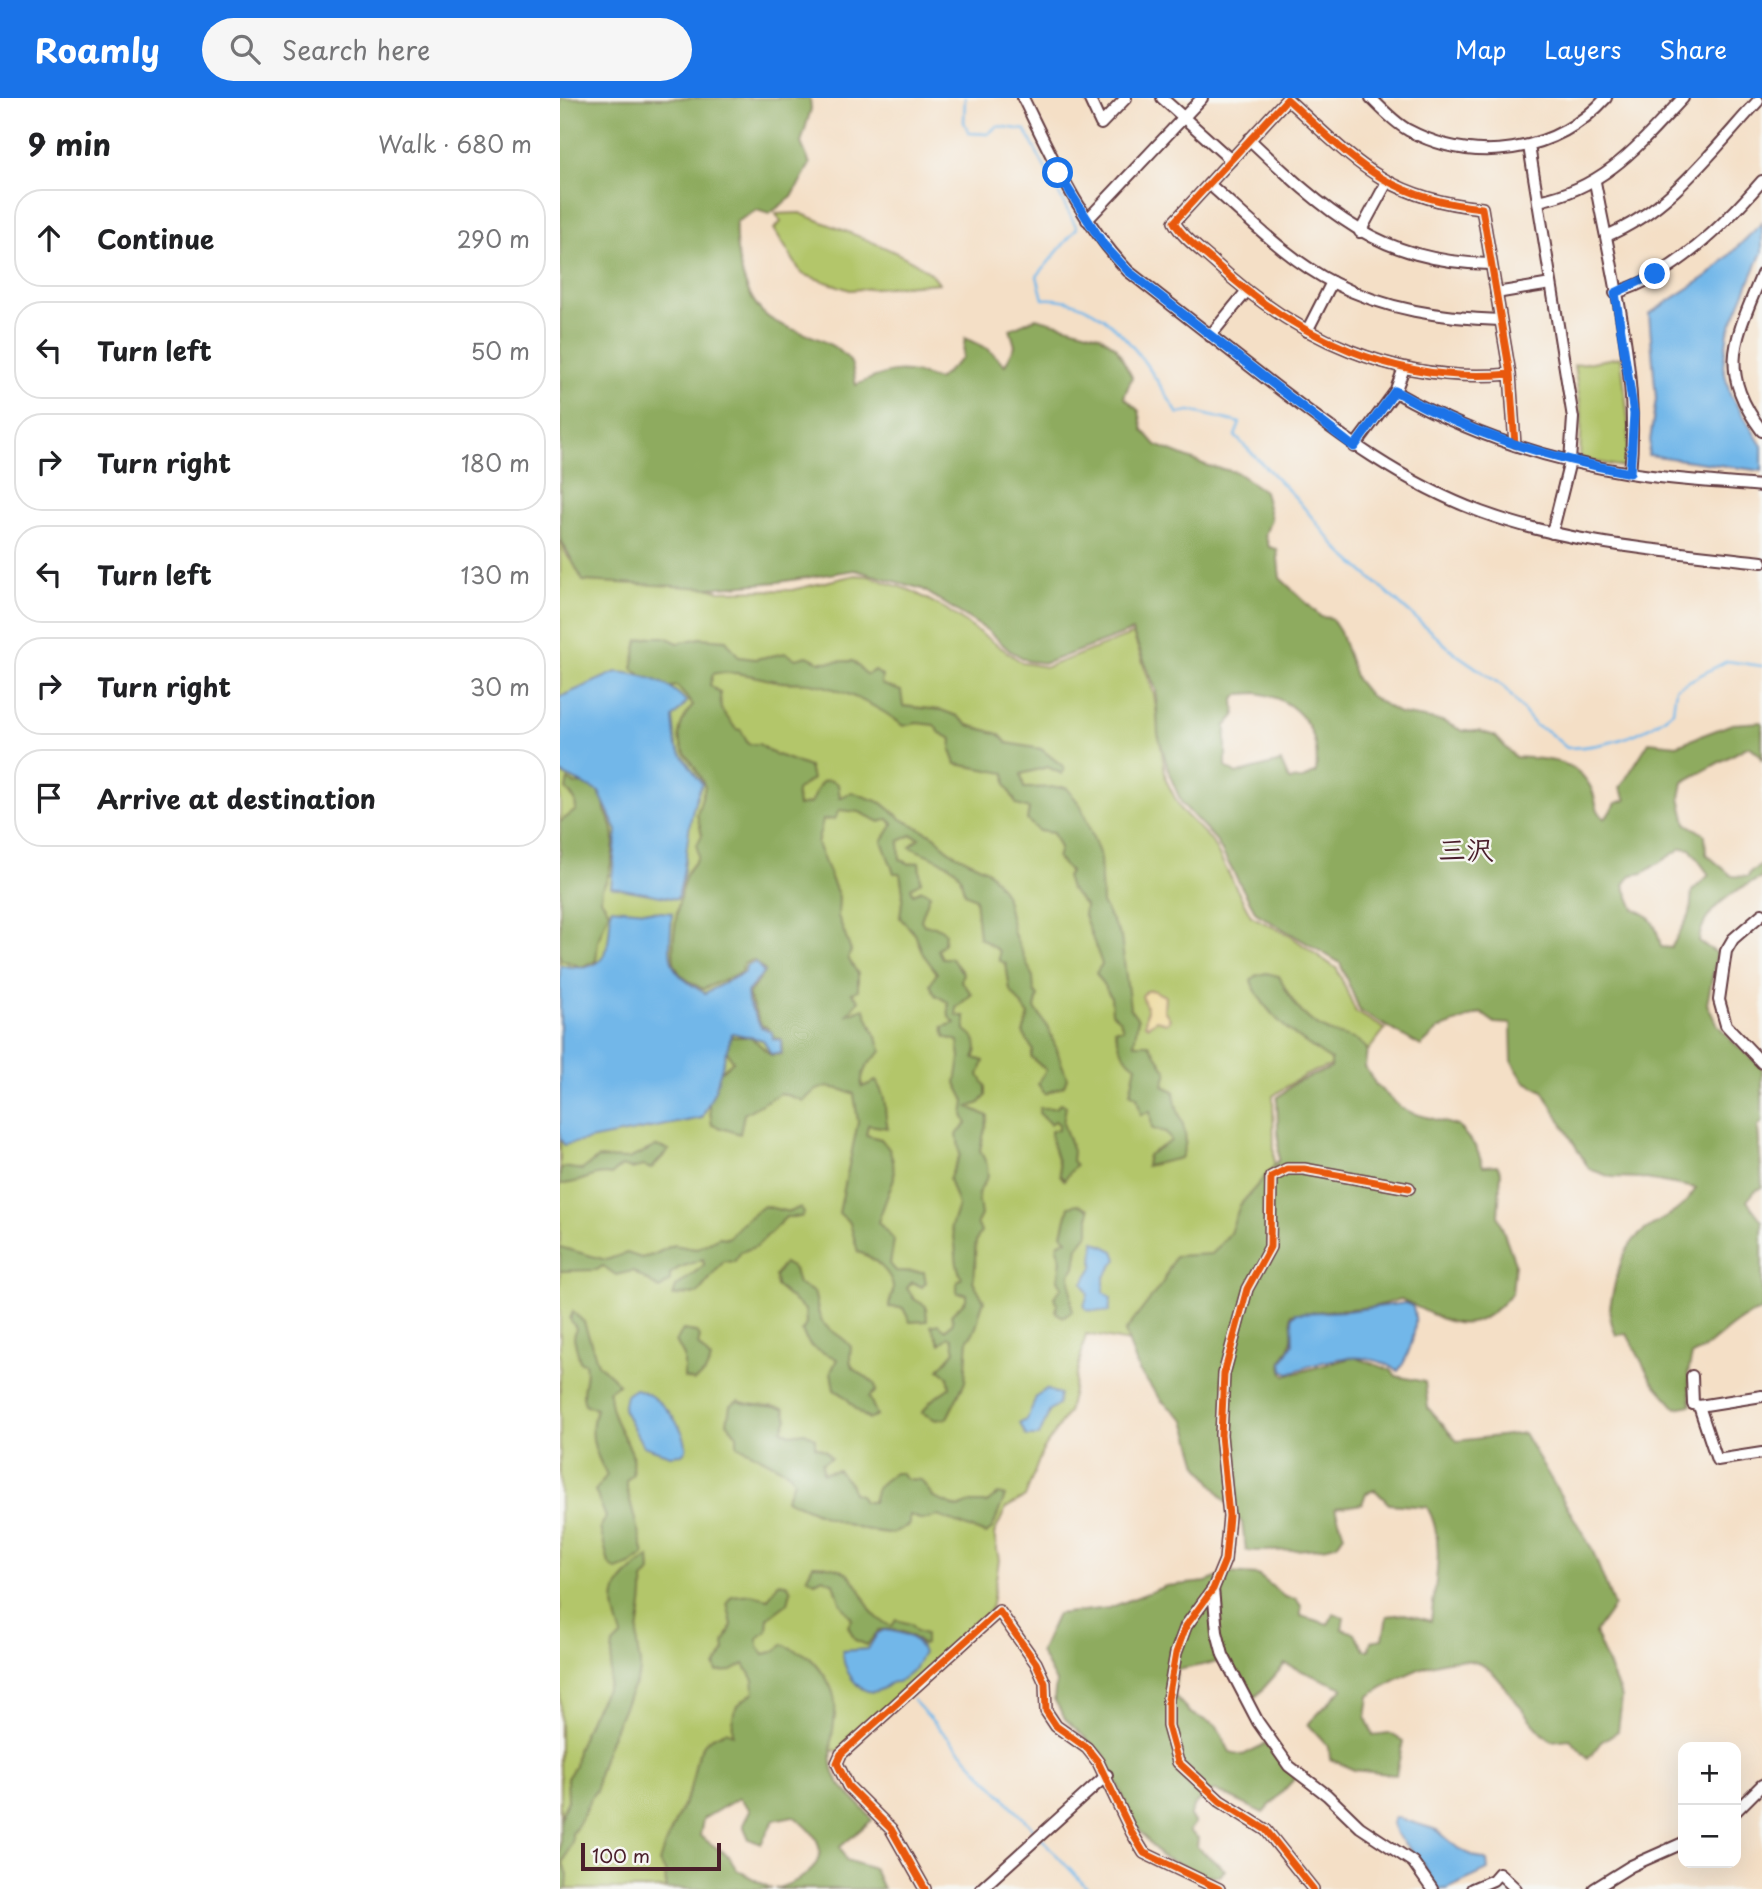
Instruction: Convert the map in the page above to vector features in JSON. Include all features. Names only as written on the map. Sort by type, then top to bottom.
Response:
[{"type":"street","points":[[1023,98],[1060,179],[1103,244],[1128,271],[1354,447],[1413,482],[1481,512],[1552,533],[1621,546],[1762,562]]},
{"type":"street","points":[[1089,98],[1101,124],[1126,98]]},
{"type":"street","points":[[1163,98],[1231,160]]},
{"type":"street","points":[[1087,220],[1202,98]]},
{"type":"street","points":[[1371,98],[1405,128],[1437,143],[1474,150],[1529,146],[1581,121],[1606,98]]},
{"type":"street","points":[[1538,201],[1595,182],[1629,156],[1683,98]]},
{"type":"street","points":[[1510,374],[1470,377],[1404,368],[1364,356],[1307,331],[1246,292],[1174,224],[1287,99],[1367,171],[1430,200],[1482,208],[1510,374],[1515,445]]},
{"type":"street","points":[[1606,236],[1644,217],[1664,200],[1758,101]]},
{"type":"street","points":[[1250,139],[1305,192],[1360,232],[1402,250],[1436,259],[1490,264]]},
{"type":"street","points":[[1529,146],[1573,418],[1570,461],[1552,533]]},
{"type":"street","points":[[1615,293],[1655,274],[1691,250],[1716,230],[1762,181]]},
{"type":"street","points":[[1360,232],[1387,182]]},
{"type":"street","points":[[1595,182],[1634,414],[1630,473]]},
{"type":"street","points":[[1209,184],[1288,251],[1332,282],[1394,306],[1438,317],[1500,320]]},
{"type":"street","points":[[1762,274],[1742,324],[1732,365],[1734,377],[1762,431]]},
{"type":"street","points":[[1307,331],[1332,282]]},
{"type":"street","points":[[1496,293],[1551,284]]},
{"type":"street","points":[[1210,336],[1246,292]]},
{"type":"street","points":[[1354,447],[1395,391],[1404,368]]},
{"type":"street","points":[[1395,391],[1448,420],[1515,445],[1570,461],[1630,473],[1762,486]]},
{"type":"street","points":[[1762,914],[1733,939],[1726,951],[1719,1000],[1726,1025],[1762,1063]]},
{"type":"street","points":[[1313,1889],[1266,1830],[1220,1801],[1178,1762],[1171,1744],[1168,1699],[1176,1653],[1186,1626],[1213,1589],[1225,1560],[1229,1516],[1221,1435],[1224,1374],[1247,1289],[1270,1247],[1271,1177],[1287,1169],[1304,1169],[1409,1188]]},
{"type":"street","points":[[1692,1376],[1693,1404],[1699,1406],[1762,1396]]},
{"type":"street","points":[[1699,1406],[1717,1460],[1762,1454]]},
{"type":"street","points":[[1213,1589],[1217,1632],[1223,1655],[1258,1722],[1289,1766],[1327,1795],[1360,1827],[1413,1862],[1432,1889]]},
{"type":"street","points":[[925,1889],[891,1829],[848,1786],[836,1763],[841,1754],[999,1611],[1037,1663],[1045,1683],[1046,1710],[1056,1726],[1087,1748],[1107,1775],[1121,1812],[1144,1853],[1219,1889]]},
{"type":"street","points":[[981,1889],[1107,1775]]},
{"type":"street","points":[[1741,1806],[1762,1785]]},
{"type":"street","points":[[1594,1889],[1631,1866],[1678,1845]]},
{"type":"street","points":[[1472,1889],[1493,1880],[1499,1873],[1516,1889]]},
{"type":"green space","points":[[560,98],[810,98],[811,109],[801,143],[810,164],[792,197],[769,214],[757,210],[736,222],[739,259],[746,286],[759,309],[777,323],[820,339],[840,351],[851,362],[856,385],[897,372],[916,373],[938,380],[962,358],[965,338],[988,349],[1005,365],[1015,346],[1010,329],[1036,318],[1099,335],[1116,347],[1132,377],[1124,397],[1139,411],[1143,430],[1156,445],[1208,466],[1236,472],[1264,491],[1271,519],[1265,535],[1269,547],[1277,549],[1280,578],[1321,617],[1331,618],[1340,632],[1356,679],[1369,695],[1400,714],[1442,721],[1463,731],[1479,731],[1495,736],[1515,757],[1549,760],[1569,766],[1586,779],[1597,809],[1605,819],[1616,803],[1626,800],[1620,788],[1649,742],[1677,745],[1732,724],[1762,722],[1762,761],[1758,753],[1749,746],[1683,782],[1680,798],[1686,823],[1705,835],[1706,854],[1732,876],[1748,877],[1750,872],[1762,865],[1762,878],[1730,895],[1712,911],[1701,931],[1699,942],[1717,953],[1707,1004],[1716,1023],[1762,1068],[1762,1122],[1758,1127],[1762,1187],[1747,1201],[1762,1221],[1762,1311],[1742,1319],[1692,1355],[1688,1373],[1691,1405],[1676,1408],[1652,1381],[1627,1334],[1616,1335],[1610,1309],[1622,1260],[1631,1244],[1641,1233],[1674,1212],[1696,1188],[1640,1178],[1611,1177],[1589,1169],[1543,1091],[1524,1081],[1512,1062],[1511,1024],[1495,1023],[1481,1013],[1439,1029],[1421,1046],[1360,1011],[1340,963],[1256,913],[1215,839],[1182,804],[1170,776],[1158,734],[1156,690],[1132,631],[1046,663],[1028,661],[1009,650],[988,631],[922,589],[855,570],[779,582],[709,588],[583,581],[560,538]],"holes":[[[1257,693],[1285,702],[1304,719],[1315,743],[1316,772],[1303,779],[1289,780],[1281,762],[1236,774],[1226,767],[1226,726],[1235,716],[1234,699],[1240,694]],[[1682,848],[1690,849],[1709,875],[1692,891],[1690,914],[1671,948],[1661,947],[1653,923],[1646,915],[1634,909],[1624,885],[1631,875],[1643,873]]]},
{"type":"green space","points":[[800,213],[897,253],[931,273],[939,283],[850,290],[802,274],[774,229],[781,222],[776,214]]},
{"type":"green space","points":[[1621,357],[1629,429],[1626,464],[1622,467],[1582,459],[1580,455],[1582,415],[1574,365]]},
{"type":"green space","points":[[560,535],[565,553],[580,571],[653,565],[719,591],[792,590],[855,575],[868,576],[912,591],[946,609],[1023,663],[1047,667],[1133,634],[1154,694],[1166,780],[1181,810],[1211,840],[1251,916],[1289,935],[1337,969],[1356,1012],[1385,1029],[1361,1060],[1315,1071],[1273,1096],[1275,1216],[1135,1343],[1086,1334],[1068,1412],[1042,1452],[1025,1497],[1006,1508],[994,1534],[999,1560],[991,1610],[838,1751],[737,1736],[674,1889],[560,1889]]},
{"type":"green space","points":[[665,637],[678,643],[700,638],[726,640],[739,657],[755,659],[786,653],[796,659],[807,656],[820,662],[853,661],[867,675],[874,670],[882,676],[881,684],[901,691],[903,706],[941,710],[957,716],[968,725],[999,734],[1007,743],[1041,749],[1064,767],[1062,774],[1048,767],[1021,774],[1024,788],[1066,787],[1081,806],[1100,856],[1102,903],[1121,937],[1130,1008],[1138,1019],[1134,1044],[1149,1044],[1167,1072],[1163,1086],[1174,1091],[1185,1132],[1186,1140],[1181,1158],[1146,1166],[1148,1155],[1171,1141],[1166,1132],[1152,1129],[1150,1111],[1141,1115],[1137,1097],[1130,1093],[1136,1066],[1127,1059],[1120,1045],[1115,1029],[1123,1029],[1120,1020],[1112,1013],[1111,997],[1096,973],[1102,964],[1084,915],[1085,905],[1070,889],[1066,877],[1070,872],[1057,858],[1060,848],[1053,833],[1039,831],[1027,820],[1029,809],[1017,805],[1006,785],[1005,773],[956,764],[951,750],[952,739],[940,733],[934,725],[917,723],[903,726],[873,706],[837,690],[810,683],[781,682],[735,673],[713,674],[710,685],[720,693],[721,709],[736,729],[741,730],[748,744],[759,744],[770,752],[809,767],[812,779],[796,791],[798,806],[811,803],[820,785],[827,780],[832,781],[838,784],[840,798],[852,792],[882,803],[903,820],[935,836],[949,851],[987,870],[995,879],[1005,894],[1014,934],[1033,977],[1034,992],[1038,996],[1035,1008],[1049,1029],[1067,1078],[1064,1086],[1045,1094],[1038,1084],[1046,1070],[1031,1057],[1033,1050],[1023,1033],[1029,1015],[1010,990],[1006,964],[999,960],[999,951],[979,937],[975,898],[965,893],[957,871],[910,847],[919,838],[911,835],[899,841],[900,859],[910,864],[919,862],[921,882],[911,888],[913,894],[922,890],[930,894],[921,920],[924,925],[935,926],[945,932],[944,943],[938,950],[942,958],[951,958],[963,973],[961,981],[972,994],[956,1008],[957,1016],[965,1016],[965,1030],[976,1043],[974,1058],[984,1061],[979,1075],[986,1087],[986,1096],[980,1103],[969,1107],[988,1116],[980,1150],[987,1165],[988,1176],[978,1194],[981,1215],[977,1223],[981,1232],[975,1249],[973,1281],[984,1301],[975,1330],[968,1339],[965,1382],[947,1418],[936,1420],[922,1413],[931,1401],[950,1387],[948,1376],[939,1369],[955,1351],[952,1338],[949,1337],[940,1344],[931,1326],[938,1324],[946,1330],[953,1322],[951,1315],[966,1300],[966,1294],[957,1293],[957,1282],[962,1278],[957,1265],[951,1227],[958,1205],[949,1179],[960,1155],[957,1134],[967,1124],[963,1115],[965,1101],[956,1083],[960,1058],[958,1041],[945,1037],[943,1027],[955,1023],[949,1017],[948,1002],[935,995],[930,984],[937,973],[923,954],[915,934],[900,918],[903,892],[900,873],[894,873],[882,841],[893,824],[888,819],[880,822],[859,812],[839,810],[835,819],[823,820],[817,844],[839,897],[838,916],[851,951],[848,958],[858,974],[858,990],[852,993],[859,1000],[848,1014],[864,1008],[882,1051],[865,1070],[862,1087],[876,1081],[884,1101],[888,1128],[868,1125],[866,1135],[881,1139],[889,1149],[893,1161],[894,1178],[878,1222],[894,1240],[890,1264],[896,1271],[924,1272],[926,1283],[922,1287],[912,1282],[907,1288],[914,1299],[926,1306],[927,1321],[910,1322],[903,1308],[889,1307],[893,1291],[890,1278],[870,1257],[858,1252],[850,1223],[839,1213],[858,1122],[854,1094],[827,1087],[815,1091],[804,1101],[781,1093],[744,1114],[740,1134],[712,1125],[706,1084],[733,1061],[724,1047],[727,1037],[751,1037],[771,1055],[782,1054],[781,1039],[774,1038],[767,1027],[761,1025],[748,995],[765,971],[753,960],[743,964],[742,972],[703,989],[683,977],[675,965],[673,946],[676,920],[686,875],[698,857],[697,845],[702,835],[697,814],[705,787],[679,739],[684,719],[693,705],[677,686],[659,689],[632,668],[638,640]]},
{"type":"green space","points":[[568,780],[576,785],[589,784],[602,795],[614,836],[612,860],[601,899],[609,911],[598,941],[596,961],[581,967],[560,959],[560,822],[576,810],[575,800],[566,789]]},
{"type":"green space","points":[[1266,973],[1279,976],[1295,1004],[1318,1026],[1355,1039],[1364,1045],[1367,1049],[1365,1067],[1376,1085],[1400,1107],[1458,1126],[1476,1147],[1483,1166],[1497,1165],[1501,1172],[1498,1216],[1515,1263],[1512,1293],[1484,1318],[1471,1323],[1447,1321],[1401,1299],[1373,1307],[1291,1314],[1292,1338],[1282,1361],[1282,1370],[1285,1376],[1354,1357],[1391,1370],[1396,1376],[1425,1382],[1428,1408],[1457,1441],[1524,1433],[1592,1549],[1614,1606],[1595,1633],[1622,1698],[1618,1731],[1601,1742],[1588,1759],[1570,1739],[1551,1741],[1496,1676],[1483,1665],[1450,1661],[1414,1671],[1369,1696],[1366,1718],[1373,1735],[1389,1733],[1403,1741],[1396,1775],[1354,1770],[1330,1759],[1329,1747],[1308,1724],[1343,1688],[1285,1664],[1254,1699],[1228,1660],[1177,1670],[1174,1695],[1190,1713],[1217,1726],[1230,1752],[1243,1755],[1265,1744],[1297,1776],[1263,1813],[1215,1790],[1195,1804],[1190,1817],[1195,1823],[1189,1831],[1198,1838],[1197,1847],[1225,1870],[1220,1876],[1203,1875],[1161,1856],[1134,1823],[1106,1757],[1065,1719],[1054,1699],[1056,1682],[1040,1652],[1057,1614],[1109,1608],[1166,1586],[1206,1582],[1229,1573],[1258,1575],[1285,1597],[1296,1599],[1301,1606],[1301,1616],[1328,1624],[1334,1614],[1344,1617],[1342,1629],[1355,1633],[1364,1650],[1369,1650],[1371,1641],[1383,1639],[1387,1616],[1405,1614],[1431,1621],[1437,1577],[1436,1533],[1427,1507],[1389,1504],[1375,1490],[1366,1493],[1362,1504],[1335,1508],[1344,1535],[1337,1544],[1278,1551],[1246,1550],[1242,1523],[1198,1465],[1185,1420],[1162,1401],[1139,1371],[1125,1332],[1163,1282],[1175,1256],[1212,1254],[1230,1233],[1240,1205],[1279,1160],[1277,1098],[1296,1082],[1331,1068],[1331,1060],[1296,1036],[1265,1006],[1251,981],[1255,976]]},
{"type":"green space","points":[[1061,1103],[1066,1106],[1063,1123],[1073,1151],[1072,1161],[1076,1165],[1064,1180],[1060,1175],[1051,1137],[1051,1131],[1059,1129],[1059,1124],[1055,1121],[1050,1124],[1039,1113],[1040,1108],[1056,1108]]},
{"type":"green space","points":[[656,1146],[669,1150],[651,1169],[644,1166],[631,1169],[622,1166],[611,1175],[560,1184],[560,1171],[564,1167],[582,1170],[598,1158],[629,1159]]},
{"type":"green space","points":[[1078,1204],[1089,1209],[1089,1233],[1078,1247],[1075,1267],[1070,1274],[1072,1311],[1064,1317],[1056,1313],[1057,1303],[1054,1297],[1062,1287],[1058,1280],[1061,1260],[1057,1248],[1059,1243],[1067,1240],[1062,1234],[1069,1206]]},
{"type":"green space","points":[[764,1206],[789,1212],[801,1207],[804,1213],[801,1217],[786,1217],[757,1246],[741,1252],[734,1262],[724,1261],[698,1293],[673,1296],[676,1287],[704,1265],[703,1259],[670,1274],[670,1281],[660,1289],[633,1271],[616,1275],[603,1266],[597,1270],[560,1271],[560,1247],[606,1260],[627,1253],[641,1258],[673,1245],[696,1249],[719,1237],[728,1238]]},
{"type":"green space","points":[[784,1263],[794,1269],[798,1284],[814,1292],[824,1324],[851,1347],[852,1367],[875,1384],[876,1391],[869,1397],[877,1415],[869,1419],[834,1390],[831,1372],[837,1359],[816,1350],[809,1343],[802,1331],[806,1324],[805,1310],[776,1286],[775,1276]]},
{"type":"green space","points":[[573,1312],[584,1322],[598,1364],[619,1384],[609,1391],[610,1400],[614,1416],[632,1453],[633,1474],[627,1480],[627,1489],[644,1554],[630,1565],[616,1570],[609,1564],[600,1528],[606,1517],[595,1491],[607,1475],[594,1443],[596,1409],[585,1404],[583,1399],[586,1368],[585,1363],[580,1362],[574,1338],[576,1328],[570,1319]]},
{"type":"green space","points":[[683,1330],[696,1332],[700,1337],[698,1345],[711,1360],[705,1373],[694,1381],[684,1378],[684,1356],[676,1341]]},
{"type":"green space","points":[[738,1401],[784,1409],[787,1419],[782,1430],[790,1434],[805,1432],[815,1438],[815,1446],[825,1450],[831,1458],[822,1463],[823,1473],[838,1470],[851,1485],[853,1493],[860,1495],[864,1502],[873,1502],[877,1487],[894,1473],[901,1473],[907,1479],[921,1480],[934,1498],[958,1508],[969,1503],[987,1503],[998,1494],[1005,1496],[992,1529],[986,1534],[938,1516],[922,1520],[909,1515],[909,1525],[891,1533],[862,1529],[786,1499],[794,1481],[790,1473],[737,1445],[737,1435],[727,1423],[730,1406]]},
{"type":"green space","points":[[649,1557],[650,1572],[643,1580],[637,1644],[640,1672],[606,1750],[597,1779],[597,1789],[572,1833],[572,1842],[563,1864],[568,1874],[567,1889],[560,1889],[560,1818],[568,1800],[567,1778],[575,1766],[577,1750],[591,1716],[609,1684],[613,1645],[622,1636],[615,1608],[616,1590],[628,1574]]},
{"type":"green space","points":[[813,1565],[832,1567],[845,1572],[854,1580],[871,1611],[880,1620],[892,1626],[896,1620],[911,1624],[916,1631],[925,1634],[925,1644],[922,1645],[908,1634],[891,1630],[879,1630],[867,1645],[855,1640],[848,1626],[852,1619],[840,1602],[834,1583],[823,1578],[815,1582],[807,1577]]},
{"type":"green space","points":[[779,1582],[788,1585],[791,1591],[788,1603],[768,1618],[767,1631],[758,1638],[758,1646],[764,1654],[776,1651],[783,1644],[805,1654],[824,1675],[832,1689],[835,1713],[831,1752],[835,1776],[872,1820],[840,1847],[846,1860],[874,1869],[883,1889],[775,1889],[791,1883],[813,1868],[818,1859],[816,1839],[793,1816],[774,1820],[761,1844],[749,1839],[743,1825],[750,1810],[739,1798],[703,1819],[700,1836],[728,1856],[737,1870],[772,1889],[666,1889],[665,1871],[659,1863],[689,1792],[699,1753],[711,1738],[726,1731],[733,1734],[736,1709],[754,1692],[753,1680],[744,1664],[732,1671],[717,1672],[715,1667],[725,1650],[724,1643],[732,1625],[727,1602],[732,1596],[751,1594],[768,1599]]},
{"type":"sand","points":[[1152,990],[1165,996],[1164,1010],[1170,1019],[1167,1023],[1156,1020],[1148,1026],[1145,1024],[1147,1009],[1142,996],[1146,991]]},
{"type":"water","points":[[1762,223],[1762,252],[1728,332],[1723,366],[1730,394],[1762,446],[1762,471],[1648,455],[1656,399],[1649,314],[1709,275]]},
{"type":"water","points":[[616,672],[654,680],[672,689],[687,702],[673,718],[676,746],[702,784],[692,812],[677,899],[611,887],[617,831],[599,792],[560,773],[560,697]]},
{"type":"water","points":[[611,908],[672,913],[670,952],[675,969],[691,985],[705,993],[745,972],[746,966],[755,962],[764,972],[747,992],[748,1002],[761,1027],[772,1032],[773,1039],[781,1040],[781,1053],[771,1054],[763,1040],[732,1033],[715,1090],[702,1118],[564,1145],[560,1138],[560,965],[577,967],[598,963],[607,947]]},
{"type":"water","points":[[1094,1241],[1114,1251],[1117,1259],[1104,1278],[1104,1292],[1111,1298],[1109,1312],[1087,1310],[1084,1306],[1088,1294],[1083,1283],[1093,1267]]},
{"type":"water","points":[[1405,1303],[1412,1306],[1415,1321],[1410,1349],[1398,1371],[1372,1359],[1358,1358],[1331,1360],[1289,1373],[1283,1370],[1282,1362],[1293,1344],[1292,1317],[1296,1313],[1347,1311]]},
{"type":"water","points":[[635,1389],[652,1397],[669,1412],[682,1431],[686,1450],[682,1454],[670,1455],[643,1446],[623,1409],[626,1395]]},
{"type":"water","points":[[1046,1389],[1060,1395],[1058,1405],[1050,1410],[1039,1436],[1026,1436],[1020,1423],[1027,1420],[1036,1397]]},
{"type":"water","points":[[884,1630],[912,1638],[923,1653],[914,1669],[898,1682],[877,1691],[863,1689],[848,1672],[843,1651],[868,1649],[877,1634]]},
{"type":"water","points":[[1395,1817],[1437,1830],[1460,1850],[1487,1861],[1488,1870],[1447,1889],[1437,1889],[1423,1864],[1396,1834],[1392,1823]]},
{"type":"waterway","points":[[965,98],[964,122],[969,133],[988,134],[997,126],[1025,130],[1077,228],[1037,276],[1043,299],[1067,301],[1088,309],[1107,321],[1140,355],[1178,414],[1190,411],[1240,423],[1235,436],[1296,498],[1339,550],[1456,654],[1504,687],[1536,726],[1547,731],[1567,748],[1610,742],[1637,733],[1662,720],[1673,711],[1676,688],[1727,661],[1762,666]]},
{"type":"waterway","points":[[913,1700],[1037,1833]]},
{"type":"waterway","points":[[1041,1838],[1088,1889]]},
{"type":"cycle path","points":[[1510,374],[1428,372],[1350,351],[1279,314],[1246,290],[1187,238],[1174,222],[1287,99],[1353,158],[1396,186],[1420,196],[1482,208],[1510,374],[1515,445]]},
{"type":"cycle path","points":[[1313,1889],[1266,1830],[1220,1801],[1178,1762],[1168,1726],[1168,1699],[1176,1653],[1186,1626],[1213,1589],[1225,1560],[1229,1516],[1221,1435],[1224,1374],[1247,1289],[1270,1247],[1271,1177],[1287,1169],[1304,1169],[1409,1188]]},
{"type":"cycle path","points":[[925,1889],[891,1829],[848,1786],[837,1763],[841,1754],[999,1611],[1036,1663],[1045,1683],[1046,1711],[1056,1726],[1087,1748],[1098,1762],[1144,1853],[1219,1889]]},
{"type":"district","name":"三沢","points":[[1466,850]]},
{"type":"route","points":[[1058,173],[1103,244],[1128,271],[1354,447],[1395,391],[1429,411],[1515,445],[1570,461],[1630,473],[1634,414],[1615,293],[1655,274]]}]
